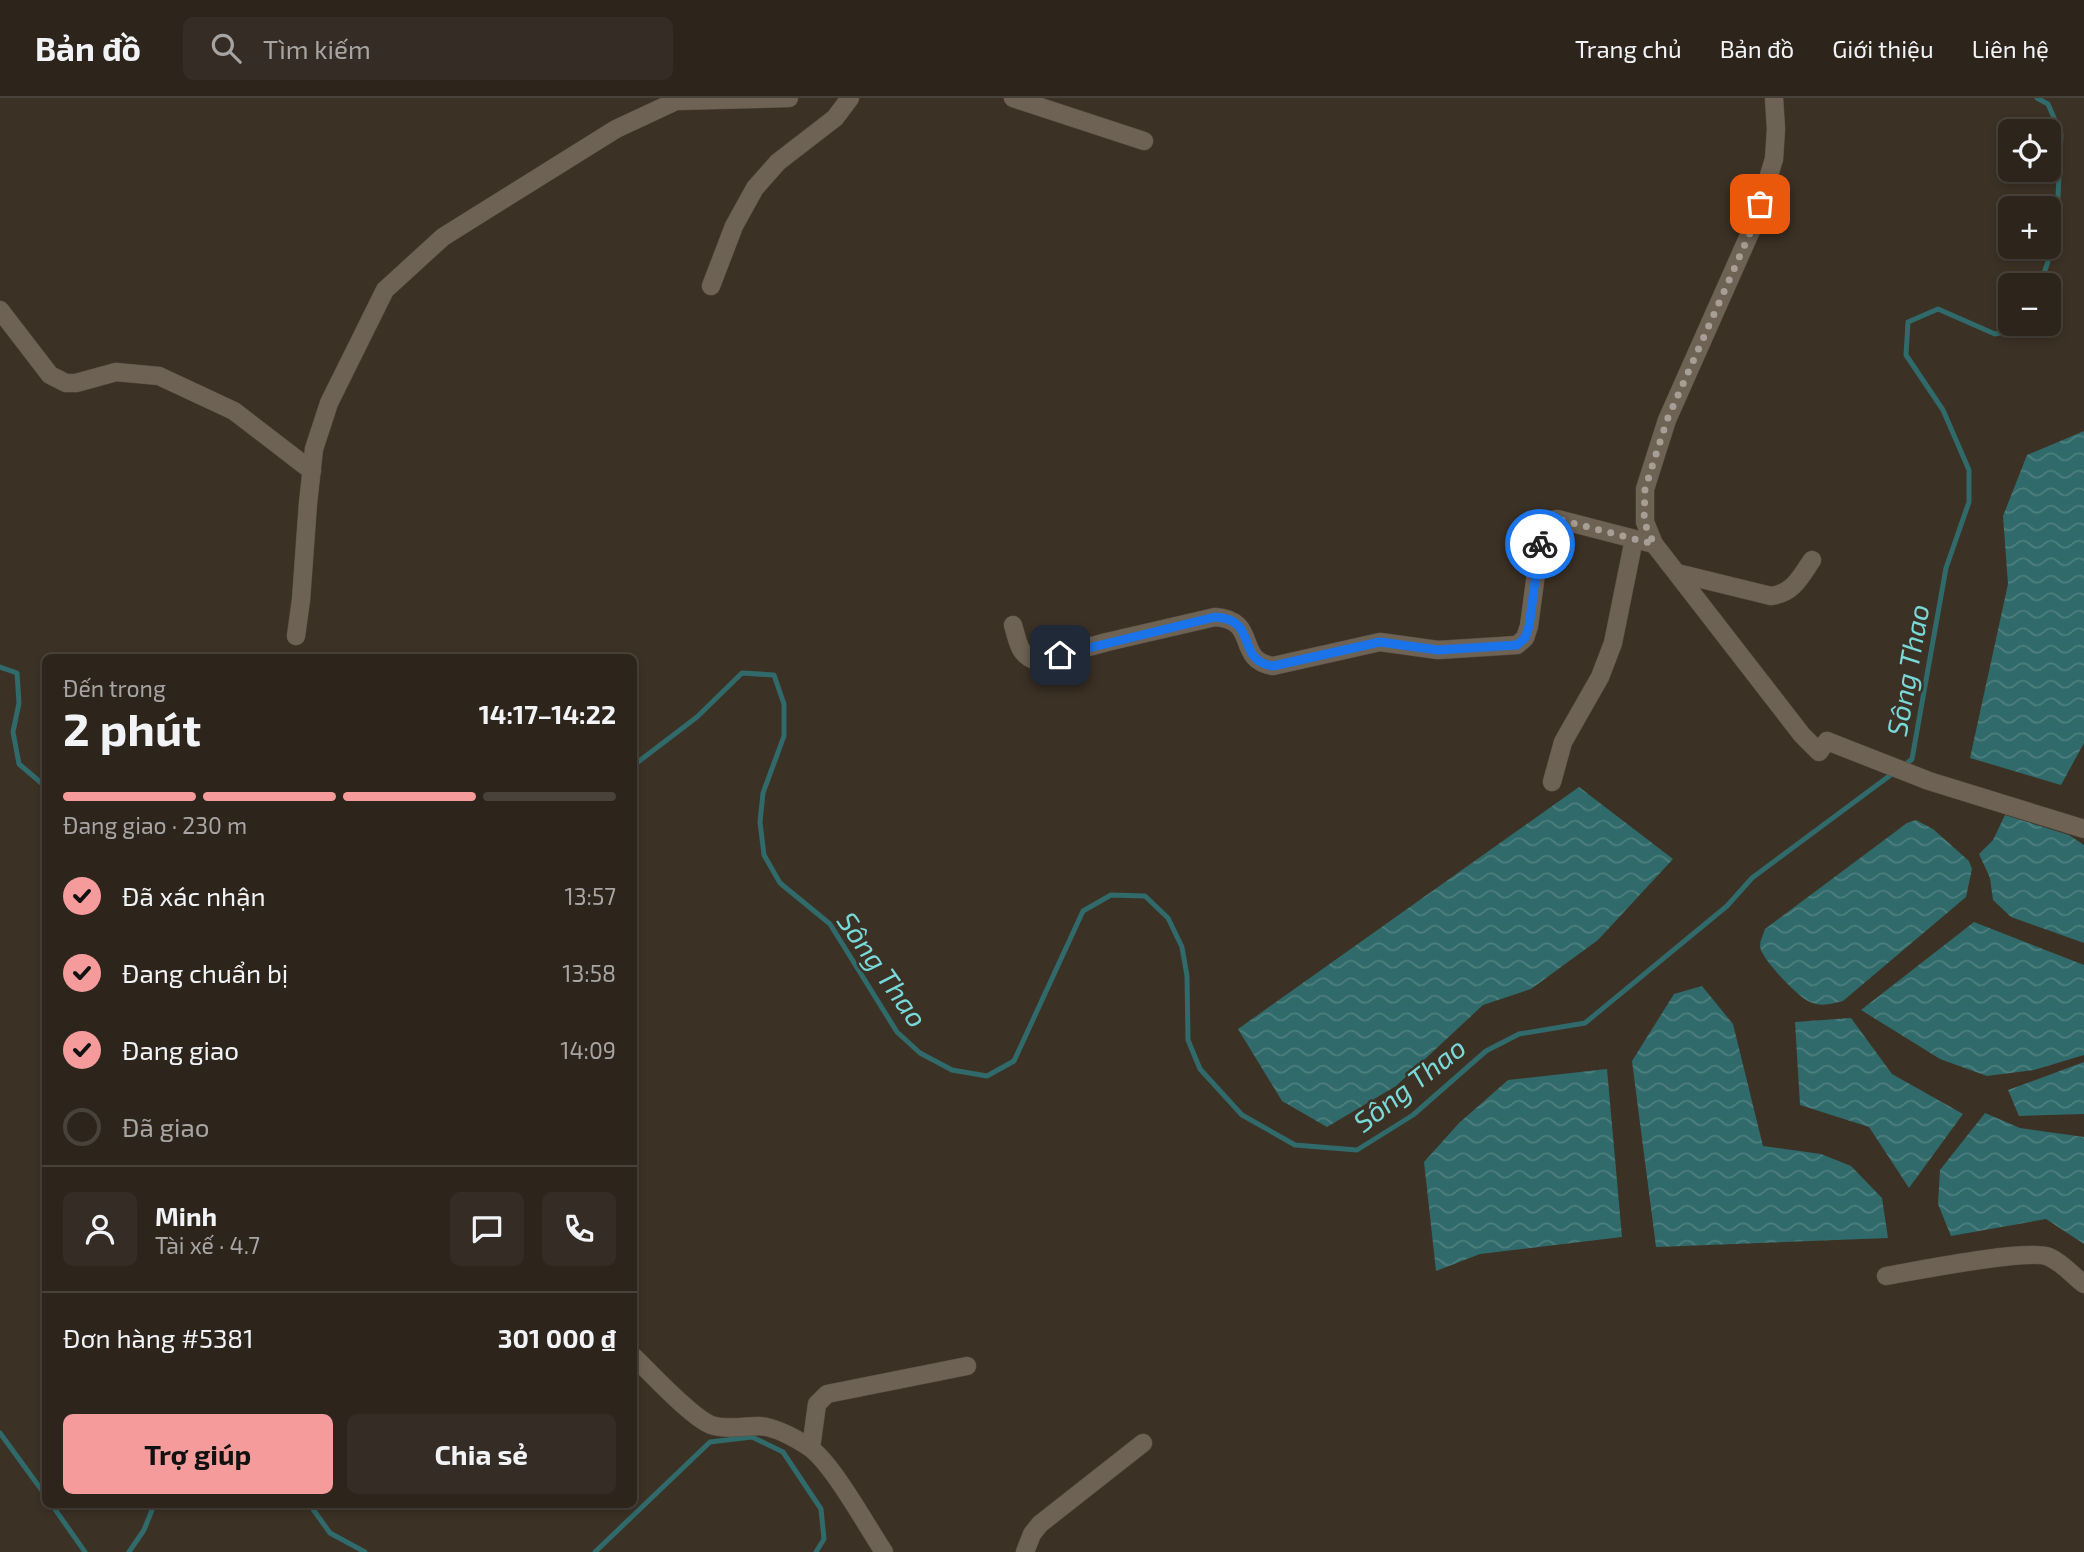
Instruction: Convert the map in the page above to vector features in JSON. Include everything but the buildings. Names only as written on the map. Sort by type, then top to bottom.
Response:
[{"type":"street","points":[[296,636],[302,600],[314,449],[329,402],[385,290],[443,237],[616,129],[676,101],[789,98]]},
{"type":"street","points":[[711,286],[734,226],[755,188],[778,162],[835,118],[850,98]]},
{"type":"street","points":[[1013,98],[1144,141]]},
{"type":"street","points":[[1774,98],[1774,159],[1754,224],[1667,420],[1645,489],[1644,522],[1654,544],[1802,735],[1819,752],[1827,741],[1914,775],[2084,829]]},
{"type":"street","points":[[0,310],[50,375],[66,383],[76,383],[116,372],[159,376],[234,411],[312,471]]},
{"type":"street","points":[[1013,625],[1020,650],[1027,659],[1037,662],[1107,642],[1215,617],[1228,618],[1240,625],[1253,657],[1262,664],[1273,666],[1380,642],[1438,650],[1517,645],[1525,638],[1529,626],[1542,529],[1548,522],[1557,519],[1654,544]]},
{"type":"street","points":[[1552,782],[1563,742],[1600,677],[1613,643],[1634,539]]},
{"type":"street","points":[[1677,573],[1771,596],[1785,594],[1812,560]]},
{"type":"street","points":[[1886,1276],[2038,1254],[2058,1262],[2084,1284]]},
{"type":"street","points":[[637,1360],[698,1418],[711,1425],[763,1426],[787,1434],[811,1448],[829,1468],[884,1552]]},
{"type":"street","points":[[811,1448],[817,1404],[827,1394],[967,1366]]},
{"type":"street","points":[[1026,1552],[1032,1534],[1040,1524],[1143,1443]]},
{"type":"water","points":[[2084,431],[2084,743],[2061,785],[1970,758],[2008,584],[2003,516],[2027,455]]},
{"type":"water","points":[[1579,787],[1673,859],[1598,940],[1531,989],[1483,1005],[1396,1086],[1327,1127],[1282,1101],[1238,1029]]},
{"type":"water","points":[[2005,815],[2069,835],[2084,845],[2084,943],[2011,917],[1993,900],[1990,878],[1979,854],[1993,840]]},
{"type":"water","points":[[1916,820],[1933,829],[1969,861],[1972,869],[1966,897],[1843,1001],[1822,1005],[1805,999],[1783,979],[1764,956],[1760,945],[1765,929],[1907,823]]},
{"type":"water","points":[[1974,922],[2084,965],[2084,1055],[2034,1070],[1987,1076],[1940,1059],[1861,1010]]},
{"type":"water","points":[[1702,986],[1733,1024],[1763,1146],[1821,1154],[1851,1166],[1882,1198],[1888,1238],[1656,1247],[1632,1061],[1674,994]]},
{"type":"water","points":[[1851,1018],[1892,1074],[1963,1114],[1909,1188],[1869,1127],[1800,1105],[1795,1022]]},
{"type":"water","points":[[2084,1062],[2084,1114],[2019,1116],[2008,1090]]},
{"type":"water","points":[[1607,1069],[1622,1237],[1480,1254],[1436,1271],[1424,1162],[1459,1123],[1508,1080]]},
{"type":"water","points":[[1985,1113],[2020,1128],[2084,1137],[2084,1244],[2046,1219],[1951,1236],[1938,1204],[1940,1170]]},
{"type":"waterway","name":"Sông Thao","points":[[2037,98],[2048,104],[2061,134],[2056,238],[2044,273]]},
{"type":"waterway","name":"Sông Thao","points":[[1904,766],[1912,759],[1946,568],[1969,502],[1969,470],[1943,410],[1906,355],[1908,322],[1938,309],[1998,333]]},
{"type":"waterway","name":"Sông Thao","points":[[0,667],[17,673],[19,703],[13,732],[19,764],[42,784]]},
{"type":"waterway","name":"Sông Thao","points":[[637,763],[697,717],[742,673],[774,675],[784,704],[784,736],[763,793],[760,822],[764,855],[780,883],[830,924],[897,1032],[920,1053],[952,1070],[987,1076],[1014,1061],[1083,911],[1111,895],[1145,896],[1168,918],[1182,947],[1187,976],[1188,1040],[1200,1069],[1242,1115],[1295,1145],[1357,1150],[1413,1115],[1486,1051],[1519,1034],[1585,1023],[1727,906],[1752,878],[1896,771]]},
{"type":"waterway","points":[[0,1433],[42,1491]]},
{"type":"waterway","points":[[595,1552],[710,1442],[752,1437],[783,1452],[821,1509],[824,1539],[816,1552]]},
{"type":"waterway","points":[[54,1508],[85,1552]]},
{"type":"waterway","points":[[129,1552],[144,1530],[153,1508]]},
{"type":"waterway","points":[[312,1508],[330,1533],[365,1552]]},
{"type":"way so far","points":[[1540,544],[1542,529],[1548,522],[1557,519],[1654,544],[1644,522],[1645,489],[1667,420],[1737,264],[1760,204]]},
{"type":"route","points":[[1060,655],[1215,617],[1228,618],[1240,625],[1253,657],[1262,664],[1273,666],[1380,642],[1438,650],[1517,645],[1525,638],[1529,626],[1540,544]]}]
